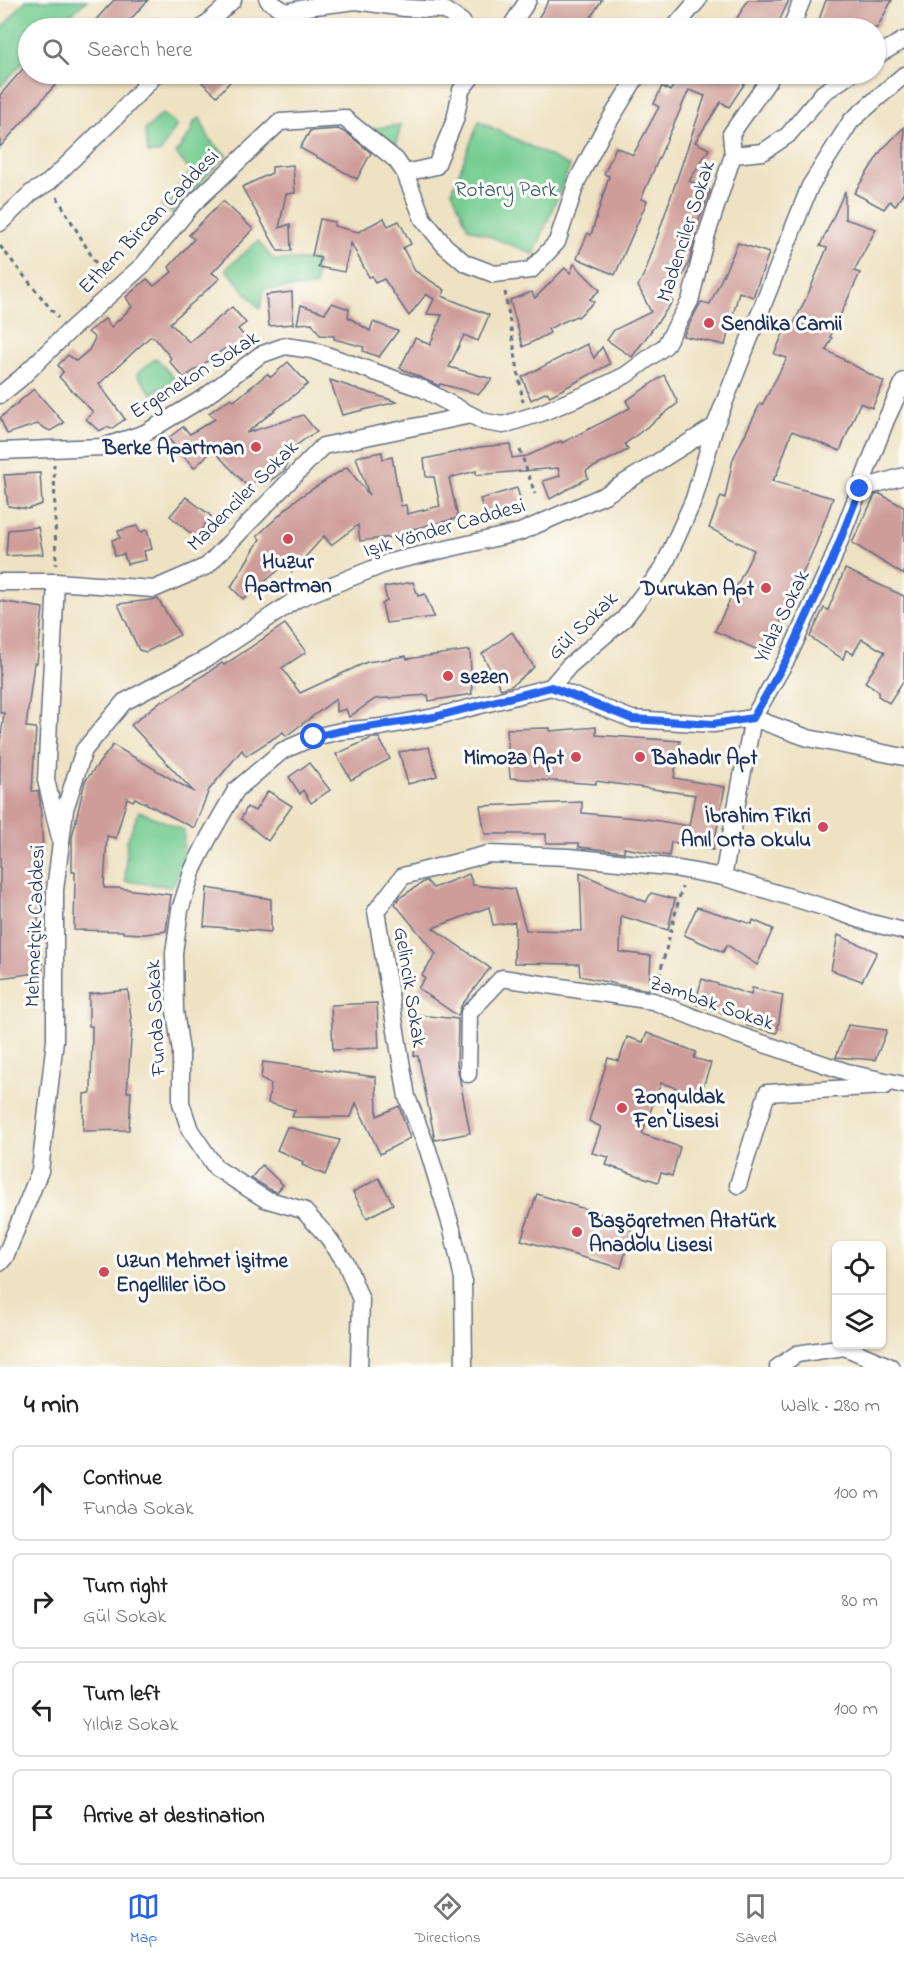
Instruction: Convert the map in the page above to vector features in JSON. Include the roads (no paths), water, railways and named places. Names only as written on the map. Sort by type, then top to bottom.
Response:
[{"type":"street","points":[[213,18],[233,0]]},
{"type":"street","points":[[268,0],[285,12],[356,1],[405,8],[444,10],[456,18]]},
{"type":"street","points":[[516,18],[528,0]]},
{"type":"street","points":[[683,18],[698,0]]},
{"type":"street","points":[[795,18],[802,0]]},
{"type":"street","points":[[886,50],[904,40]]},
{"type":"street","points":[[715,426],[810,186],[850,121],[904,75]]},
{"type":"street","points":[[0,223],[31,193],[48,182],[147,84]]},
{"type":"street","points":[[463,84],[455,120],[436,166],[405,173],[423,219],[445,246],[465,263],[494,274],[531,270],[557,242],[577,181],[602,133],[632,84]]},
{"type":"street","name":"Madenciler Sokak","points":[[0,582],[56,582],[154,589],[207,566],[323,446],[471,415],[485,422],[503,425],[541,413],[626,375],[665,346],[690,301],[705,240],[733,155],[731,134],[766,84]]},
{"type":"street","points":[[733,155],[763,152],[788,135],[823,93],[836,84]]},
{"type":"street","name":"Ethem Bircan Caddesi","points":[[0,395],[143,265],[192,205],[280,122],[344,118],[396,160],[405,173]]},
{"type":"street","name":"Ergenekon Sokak","points":[[0,451],[102,447],[145,433],[205,397],[260,355],[285,346],[312,350],[423,389],[471,415]]},
{"type":"street","name":"Yıldız Sokak","points":[[723,878],[753,718],[789,655],[832,561],[886,420],[904,381]]},
{"type":"street","name":"Gül Sokak","points":[[715,426],[694,499],[663,568],[624,619],[569,666],[551,687],[632,719],[713,724],[753,718],[808,738],[904,757]]},
{"type":"street","name":"Işık Yönder Caddesi","points":[[61,842],[65,809],[84,750],[124,702],[211,656],[297,599],[390,562],[520,532],[605,495],[715,426]]},
{"type":"street","points":[[860,489],[904,476]]},
{"type":"street","name":"Mehmetçik Caddesi","points":[[0,1263],[5,1257],[40,1171],[55,1040],[54,890],[61,842],[46,780],[56,582]]},
{"type":"street","name":"Funda Sokak","points":[[359,1367],[361,1300],[346,1263],[327,1236],[303,1210],[265,1199],[216,1168],[189,1130],[181,1103],[181,1052],[175,1011],[174,953],[180,910],[193,869],[236,790],[282,751],[323,735],[434,717],[551,687]]},
{"type":"street","name":"Gelincik Sokak","points":[[464,1367],[463,1279],[452,1229],[407,1097],[376,911],[403,876],[488,854],[569,857],[686,871],[723,878],[904,932]]},
{"type":"street","name":"Zambak Sokak","points":[[468,1074],[470,1013],[502,978],[654,1001],[738,1035],[852,1074],[904,1085]]},
{"type":"street","points":[[738,1185],[767,1093],[904,1085]]},
{"type":"street","points":[[778,1367],[797,1354],[844,1347],[891,1367]]},
{"type":"place","name":"Sendika Camii","points":[[709,323]]},
{"type":"place","name":"Berke Apartman","points":[[256,447]]},
{"type":"place","name":"Huzur Apartman","points":[[288,539]]},
{"type":"place","name":"Durukan Apt","points":[[766,588]]},
{"type":"place","name":"sezen","points":[[448,676]]},
{"type":"place","name":"Mimoza Apt","points":[[576,757]]},
{"type":"place","name":"Bahadır Apt","points":[[640,757]]},
{"type":"place","name":"İbrahim Fikri Anıl Orta Okulu","points":[[823,827]]},
{"type":"place","name":"Zonguldak Fen Lisesi","points":[[622,1108]]},
{"type":"place","name":"Başögretmen Atatürk Anadolu Lisesi","points":[[577,1232]]},
{"type":"place","name":"Uzun Mehmet İşitme Engelliler İÖO","points":[[104,1272]]},
{"type":"park label","name":"Rotary Park","points":[[506,189]]}]
